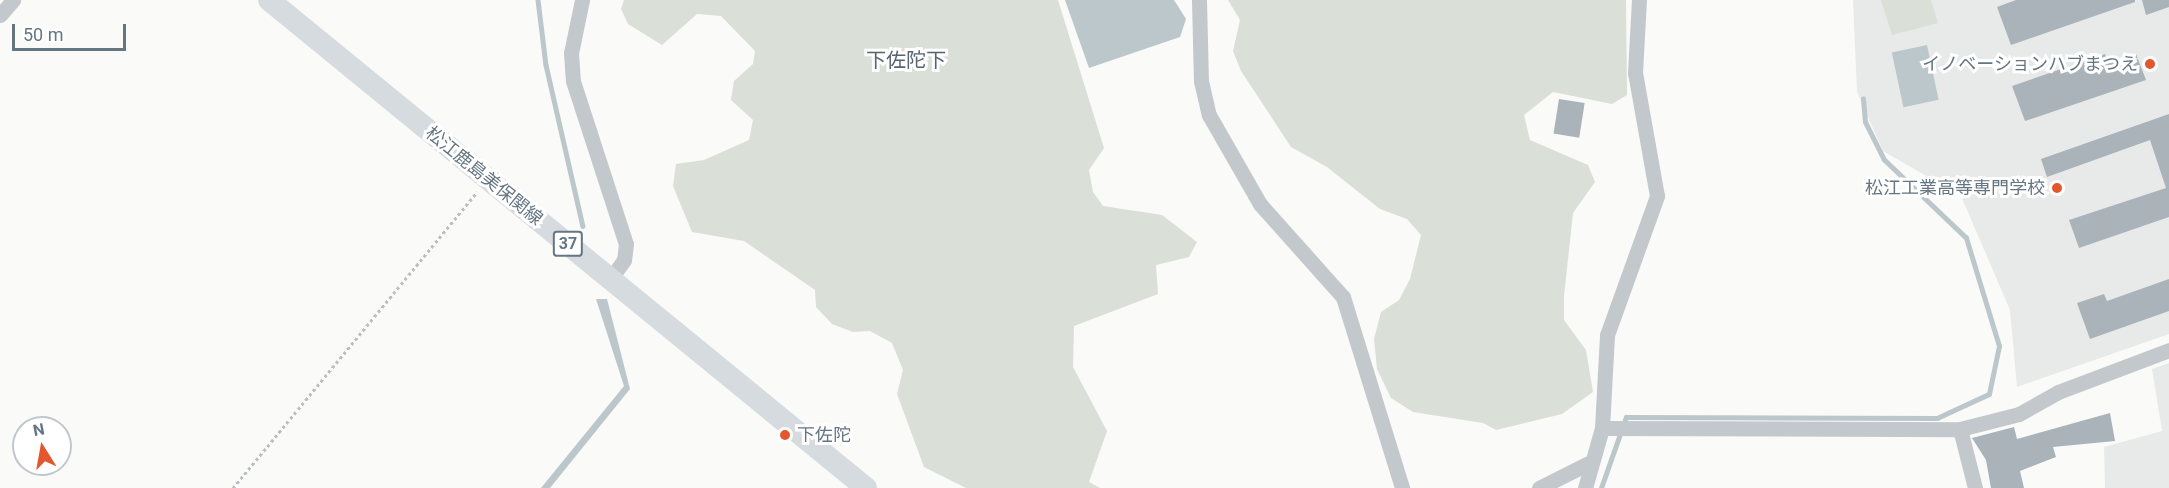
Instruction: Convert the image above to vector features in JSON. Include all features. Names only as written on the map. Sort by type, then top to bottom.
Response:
[{"type":"main road","name":"松江鹿島美保関線","points":[[269,0],[866,488]]},
{"type":"street","points":[[0,15],[12,0]]},
{"type":"street","points":[[582,0],[572,53],[573,81],[626,244],[624,260],[611,278]]},
{"type":"street","points":[[1199,0],[1201,81],[1209,115],[1260,204],[1343,297],[1402,488]]},
{"type":"street","points":[[1585,488],[1587,464],[1602,428],[1607,335],[1657,196],[1635,73],[1639,0]]},
{"type":"street","points":[[1602,428],[1960,429],[2019,414],[2058,392],[2169,350]]},
{"type":"street","points":[[1960,429],[1975,488]]},
{"type":"street","points":[[1539,488],[1587,464]]},
{"type":"path","points":[[233,488],[487,179]]},
{"type":"shaded area","points":[[624,0],[1058,0],[1104,148],[1089,170],[1093,192],[1103,206],[1162,215],[1197,242],[1189,257],[1156,265],[1158,294],[1074,326],[1073,367],[1107,431],[1089,482],[1100,488],[966,488],[924,467],[897,394],[903,370],[892,343],[870,331],[853,332],[832,324],[816,307],[815,290],[744,241],[692,232],[673,186],[676,164],[704,160],[749,140],[753,120],[731,100],[734,81],[753,64],[755,51],[721,16],[697,14],[662,45],[628,24],[621,9]]},
{"type":"shaded area","points":[[1065,0],[1174,0],[1186,19],[1180,37],[1089,68]]},
{"type":"shaded area","points":[[1228,0],[1626,0],[1627,95],[1612,104],[1553,92],[1524,115],[1530,140],[1588,165],[1595,182],[1573,213],[1564,296],[1564,320],[1586,350],[1593,392],[1562,414],[1496,430],[1483,423],[1413,412],[1391,398],[1377,369],[1374,339],[1381,312],[1399,300],[1410,279],[1421,235],[1407,219],[1380,209],[1327,167],[1291,147],[1241,71],[1233,51],[1240,20]]},
{"type":"shaded area","name":"松江工業高等専門学校","points":[[1853,0],[2169,0],[2169,334],[2017,387],[2010,310],[1961,196],[1883,151],[1857,92]]},
{"type":"shaded area","points":[[1881,0],[1931,0],[1938,23],[1892,35]]},
{"type":"shaded area","points":[[1927,45],[1939,100],[1903,107],[1892,52]]},
{"type":"shaded area","points":[[596,299],[607,299],[630,389],[550,488],[541,488],[624,386]]},
{"type":"shaded area","points":[[2169,363],[2169,488],[2105,488],[2104,447],[2162,431],[2152,369]]},
{"type":"building","points":[[2016,0],[2135,0],[2135,2],[2011,45],[1997,7]]},
{"type":"building","points":[[2142,0],[2169,0],[2169,7],[2146,15]]},
{"type":"building","points":[[2105,54],[2108,63],[2136,54],[2146,80],[2025,121],[2012,86]]},
{"type":"building","points":[[1559,99],[1585,103],[1579,138],[1554,134]]},
{"type":"building","points":[[2169,114],[2169,217],[2079,248],[2069,220],[2166,188],[2150,140],[2047,177],[2041,159]]},
{"type":"building","points":[[2169,279],[2169,311],[2090,339],[2077,303],[2104,294],[2107,301]]},
{"type":"building","points":[[2110,413],[2115,441],[2053,447],[2056,457],[2020,471],[2024,488],[1991,488],[1986,460],[1972,438],[2014,427],[2017,439]]},
{"type":"waterway","points":[[538,0],[546,65],[583,226]]},
{"type":"waterway","points":[[1601,488],[1626,417],[1937,418],[1989,394],[1999,346],[1966,238],[1884,160],[1865,122],[1863,99]]},
{"type":"place","name":"イノベーションハブまつえ","points":[[2150,64]]},
{"type":"place","name":"松江工業高等専門学校","points":[[2057,188]]},
{"type":"place","name":"下佐陀","points":[[785,435]]},
{"type":"district","name":"下佐陀下","points":[[906,60]]}]
